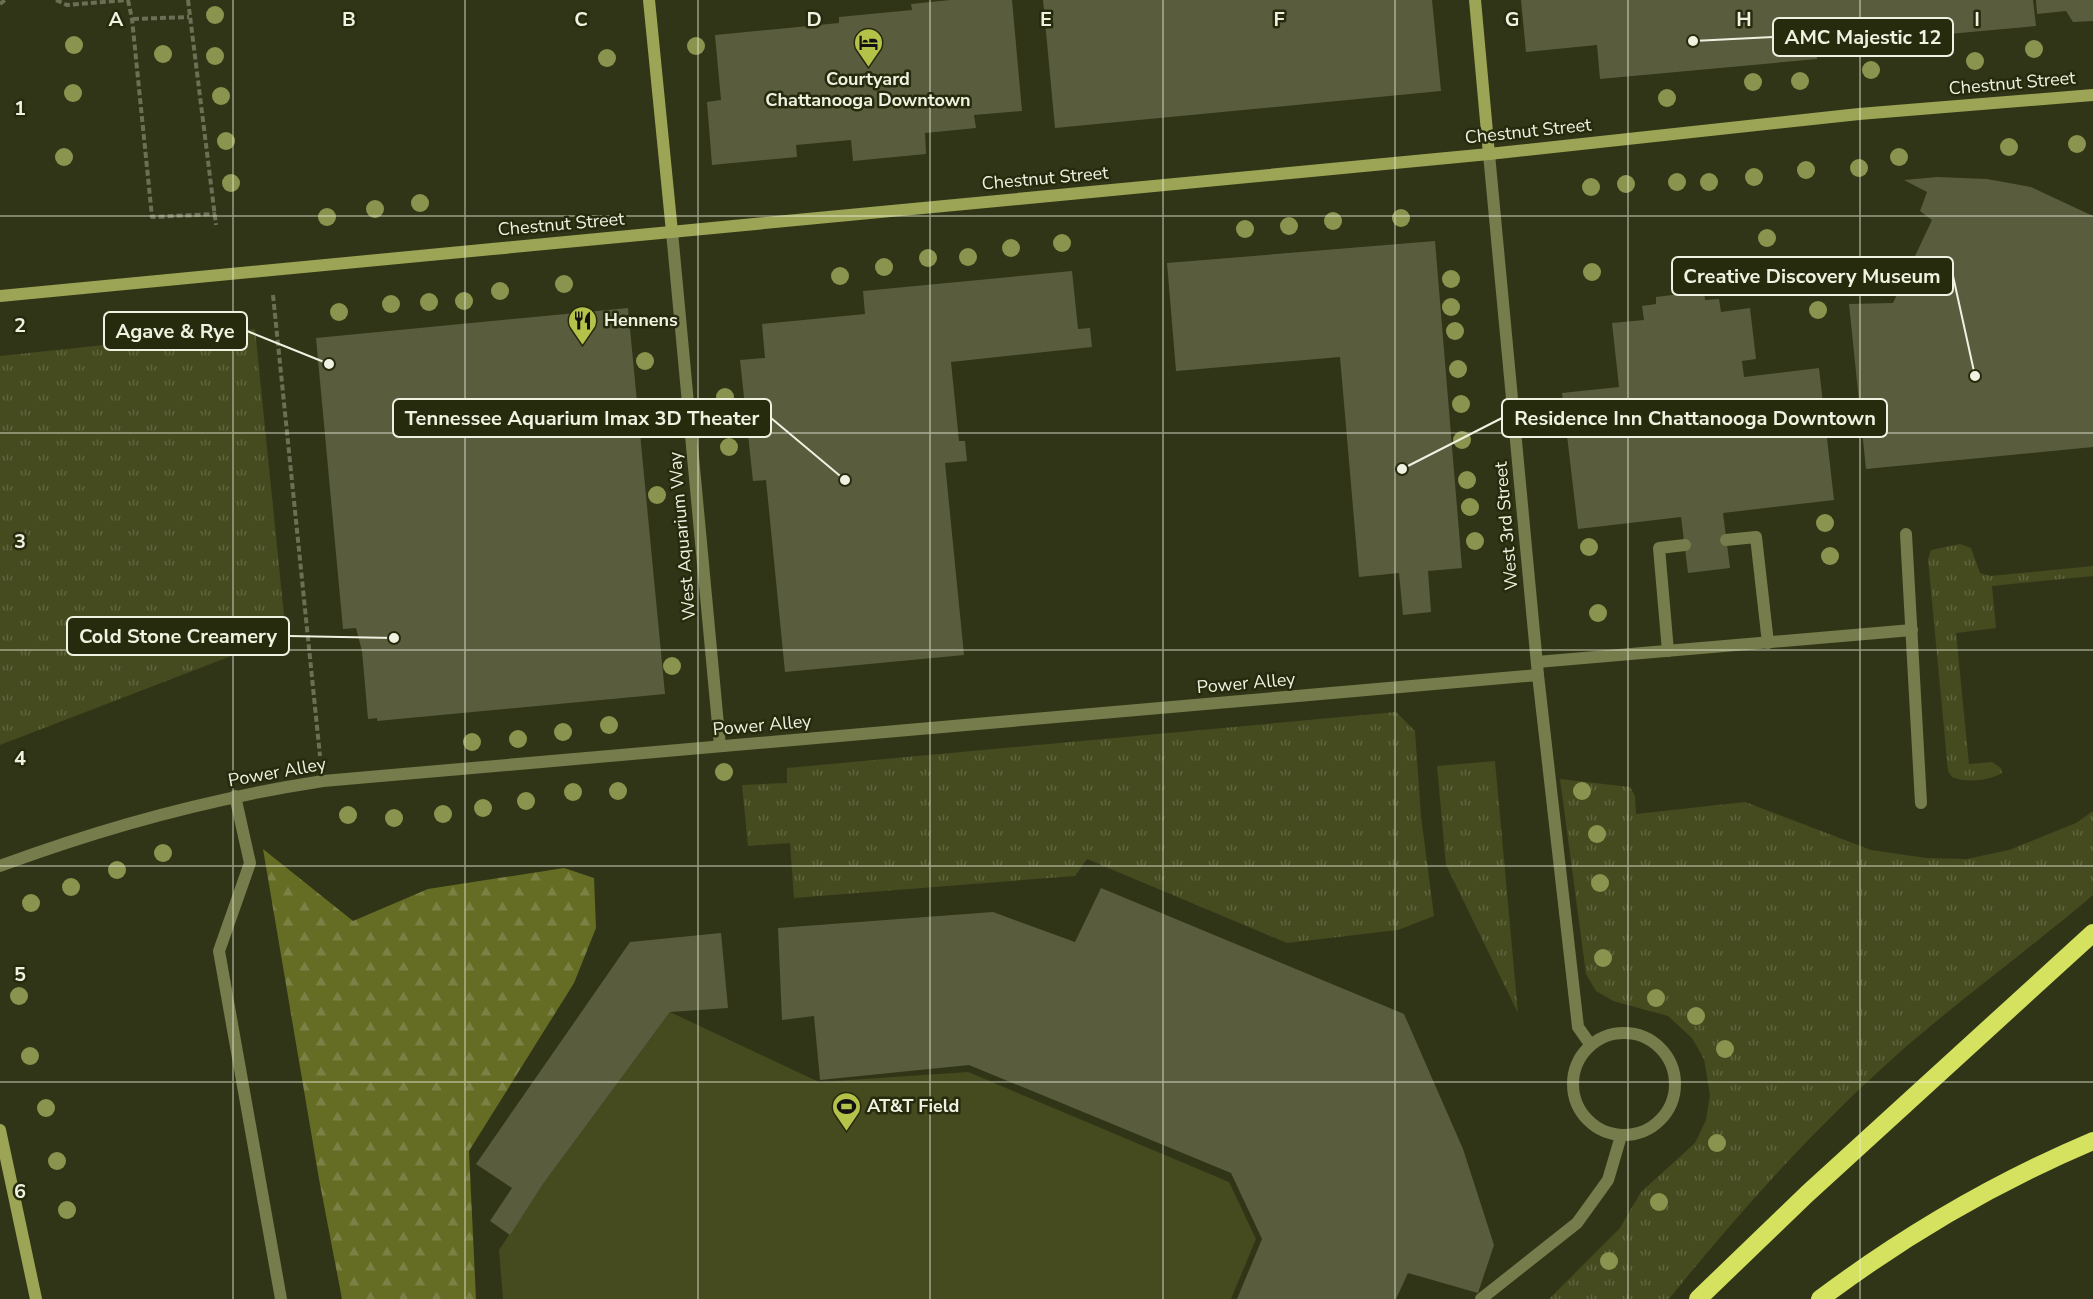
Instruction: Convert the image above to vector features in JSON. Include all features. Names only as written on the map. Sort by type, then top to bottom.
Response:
[{"type":"highway","points":[[1698,1299],[1798,1202],[2093,933]]},
{"type":"highway","points":[[1820,1299],[1934,1221],[2046,1161],[2093,1141]]},
{"type":"street","name":"West Aquarium Way","points":[[649,0],[720,746]]},
{"type":"street","name":"West 3rd Street","points":[[1475,0],[1538,669],[1578,1027],[1590,1044]]},
{"type":"street","name":"Chestnut Street","points":[[0,296],[1489,154],[1859,114],[2093,94]]},
{"type":"street","points":[[1906,534],[1921,803]]},
{"type":"street","points":[[1726,540],[1756,537],[1768,643]]},
{"type":"street","points":[[1668,651],[1659,548],[1685,546]]},
{"type":"street","name":"Power Alley","points":[[0,866],[129,823],[235,796],[323,781],[1538,669],[1668,651],[1912,630]]},
{"type":"street","points":[[235,796],[250,863],[219,951],[281,1299]]},
{"type":"street","points":[[1621,1032],[1638,1034],[1653,1041],[1665,1052],[1673,1067],[1676,1083],[1673,1100],[1665,1115],[1653,1126],[1638,1134],[1621,1136],[1604,1131],[1589,1122],[1579,1109],[1573,1092],[1573,1074],[1579,1058],[1590,1044],[1605,1036],[1621,1032]]},
{"type":"street","points":[[0,1130],[36,1299]]},
{"type":"street","points":[[1481,1299],[1577,1223],[1608,1180],[1621,1136]]},
{"type":"path","points":[[0,4],[5,0]]},
{"type":"path","points":[[56,0],[67,5],[128,0],[132,19],[152,217],[216,214]]},
{"type":"path","points":[[188,0],[216,225]]},
{"type":"path","points":[[132,19],[189,17]]},
{"type":"path","points":[[270,270],[323,781]]},
{"type":"green space","points":[[255,329],[286,635],[0,745],[0,356]]},
{"type":"green space","points":[[1960,544],[1971,548],[1980,573],[1990,576],[2093,566],[2093,576],[1992,586],[1996,628],[1956,633],[1969,764],[1992,762],[2001,768],[2002,773],[1977,780],[1958,779],[1952,777],[1948,771],[1928,559],[1931,550]]},
{"type":"green space","points":[[1396,712],[1415,731],[1421,816],[1434,916],[1398,930],[1287,943],[1087,859],[1075,876],[794,898],[790,843],[748,846],[742,785],[787,783],[787,768]]},
{"type":"green space","points":[[1495,761],[1518,1013],[1446,865],[1437,766]]},
{"type":"green space","points":[[1560,779],[1630,787],[1635,796],[1636,814],[1745,802],[1871,850],[1926,858],[1967,859],[2009,850],[2076,823],[2093,811],[2093,895],[1876,1073],[1783,1166],[1669,1299],[1549,1299],[1620,1228],[1641,1192],[1695,1143],[1706,1120],[1710,1095],[1704,1059],[1692,1038],[1668,1016],[1613,1001],[1596,991],[1586,974]]},
{"type":"green space","points":[[263,849],[353,921],[428,889],[564,868],[594,878],[596,928],[574,983],[469,1151],[476,1299],[342,1299],[319,1179]]},
{"type":"green space","name":"AT&T Field","points":[[670,1012],[819,1082],[968,1072],[1229,1182],[1256,1239],[1231,1299],[503,1299],[499,1250],[543,1184]]},
{"type":"building","name":"Courtyard Chattanooga Downtown","points":[[950,0],[1012,0],[1022,111],[974,115],[976,128],[925,133],[926,154],[853,161],[851,140],[796,145],[797,157],[712,165],[707,102],[721,100],[715,35],[839,23],[839,17],[912,10],[911,4]]},
{"type":"building","points":[[1043,0],[1432,0],[1441,91],[1055,128]]},
{"type":"building","points":[[1521,0],[2033,0],[2036,26],[1938,35],[1939,48],[1906,50],[1905,37],[1816,45],[1817,59],[1600,79],[1597,45],[1526,52]]},
{"type":"building","points":[[2036,0],[2093,0],[2093,21],[2073,22],[2066,11],[2037,14]]},
{"type":"building","points":[[1937,177],[1987,179],[2031,187],[2093,216],[2093,447],[1866,469],[1849,304],[1893,303],[1932,220],[1920,211],[1927,192],[1904,180]]},
{"type":"building","points":[[1435,241],[1462,568],[1428,571],[1431,612],[1403,615],[1399,573],[1359,577],[1340,357],[1176,371],[1167,263]]},
{"type":"building","points":[[1072,271],[1078,329],[1090,328],[1092,347],[951,362],[959,441],[965,441],[967,461],[945,463],[964,655],[785,672],[766,480],[753,481],[740,360],[765,358],[762,324],[865,314],[863,291]]},
{"type":"building","points":[[1704,291],[1705,300],[1719,299],[1721,312],[1750,308],[1756,359],[1742,361],[1744,377],[1819,368],[1834,500],[1723,513],[1730,568],[1688,573],[1681,517],[1578,529],[1562,393],[1619,387],[1612,323],[1644,320],[1642,306],[1656,304],[1656,297]]},
{"type":"building","points":[[628,308],[665,694],[377,721],[377,718],[368,719],[362,651],[356,628],[343,629],[316,338]]},
{"type":"building","points":[[1101,888],[1404,1014],[1463,1149],[1494,1245],[1478,1293],[1408,1273],[1396,1299],[1237,1299],[1262,1239],[1231,1173],[969,1065],[820,1080],[814,1016],[782,1020],[778,928],[993,912],[1075,942]]},
{"type":"building","points":[[721,933],[728,1008],[670,1012],[543,1184],[510,1235],[490,1221],[512,1188],[476,1164],[630,942]]},
{"type":"place","name":"AMC Majestic 12","points":[[1693,41]]},
{"type":"place","name":"Courtyard Chattanooga Downtown","points":[[868,68]]},
{"type":"place","name":"Hennens","points":[[583,346]]},
{"type":"place","name":"Agave & Rye","points":[[329,364]]},
{"type":"place","name":"Creative Discovery Museum","points":[[1975,376]]},
{"type":"place","name":"Residence Inn Chattanooga Downtown","points":[[1402,469]]},
{"type":"place","name":"Tennessee Aquarium Imax 3D Theater","points":[[845,480]]},
{"type":"place","name":"Cold Stone Creamery","points":[[394,638]]},
{"type":"place","name":"AT&T Field","points":[[846,1132]]}]
